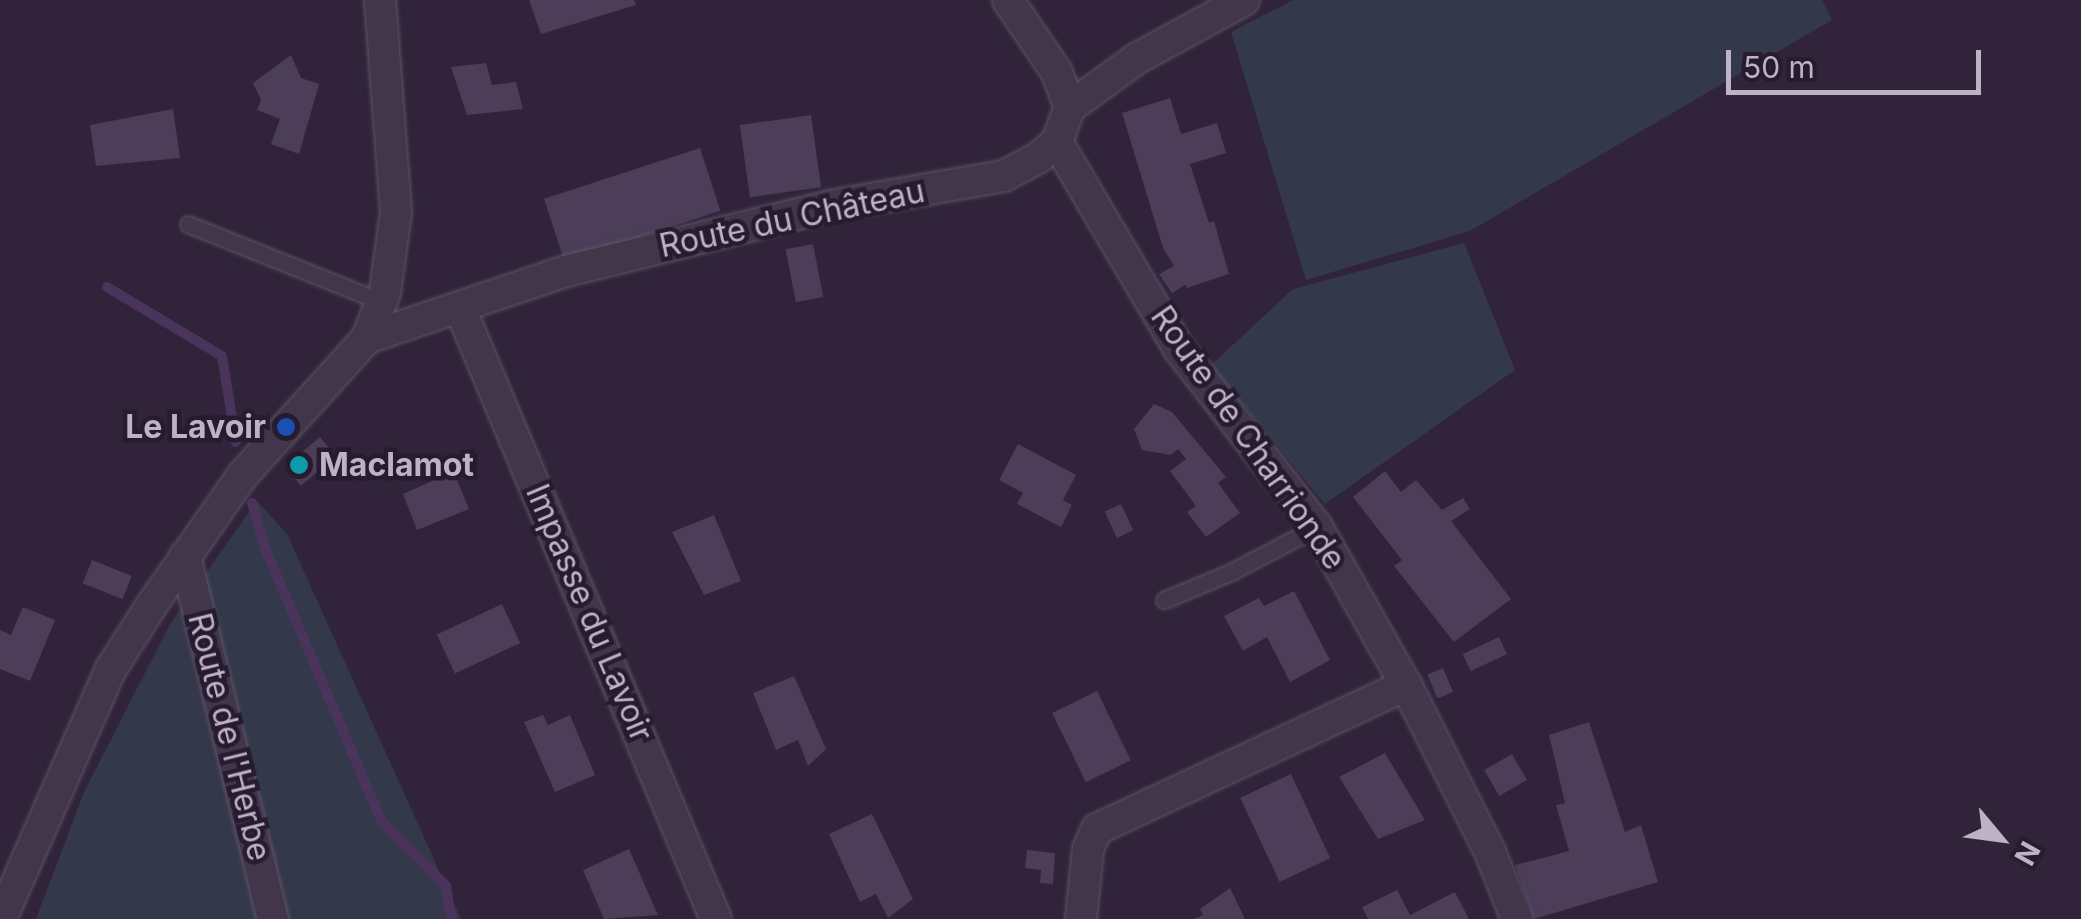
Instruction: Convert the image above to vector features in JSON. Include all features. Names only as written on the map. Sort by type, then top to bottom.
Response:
[{"type":"street","points":[[1,919],[112,669],[242,476],[367,338],[382,302],[396,212],[380,0]]},
{"type":"street","points":[[1008,0],[1056,72],[1070,107]]},
{"type":"street","points":[[1057,142],[1070,107],[1136,58],[1244,0]]},
{"type":"street","name":"Route du Château","points":[[367,338],[566,271],[830,206],[1004,176],[1040,158],[1057,142]]},
{"type":"street","name":"Route de Charrionde","points":[[1057,142],[1179,349],[1317,526],[1406,685],[1490,852],[1517,919]]},
{"type":"street","name":"Impasse du Lavoir","points":[[460,308],[716,919]]},
{"type":"street","name":"Route de l'Herbe","points":[[185,556],[272,919]]},
{"type":"street","points":[[1081,919],[1088,849],[1097,829],[1406,685]]},
{"type":"lane","points":[[188,224],[382,302]]},
{"type":"lane","points":[[1164,600],[1231,572],[1317,526]]},
{"type":"shaded area","points":[[1293,0],[1822,0],[1832,20],[1470,231],[1306,280],[1231,32]]},
{"type":"shaded area","points":[[1464,243],[1515,370],[1325,504],[1211,365],[1293,289]]},
{"type":"shaded area","points":[[257,501],[287,534],[461,919],[36,919],[84,792],[170,624]]},
{"type":"building","points":[[529,0],[634,0],[636,5],[541,34]]},
{"type":"building","points":[[291,55],[301,78],[319,84],[299,154],[271,144],[280,119],[257,110],[261,100],[253,83]]},
{"type":"building","points":[[486,63],[492,85],[516,82],[523,109],[467,115],[451,67]]},
{"type":"building","points":[[1170,98],[1181,134],[1217,123],[1226,153],[1190,164],[1209,223],[1214,221],[1229,274],[1187,288],[1185,285],[1172,293],[1159,274],[1174,266],[1163,248],[1122,113]]},
{"type":"building","points":[[173,109],[180,158],[96,166],[90,125]]},
{"type":"building","points":[[811,115],[821,187],[750,197],[740,125]]},
{"type":"building","points":[[700,148],[720,211],[564,261],[544,199]]},
{"type":"building","points":[[813,244],[823,297],[796,302],[786,249]]},
{"type":"building","points":[[1154,404],[1172,412],[1226,477],[1218,483],[1240,513],[1206,537],[1187,512],[1196,506],[1170,471],[1186,459],[1178,449],[1171,455],[1142,450],[1134,429]]},
{"type":"building","points":[[320,437],[336,456],[301,486],[285,467]]},
{"type":"building","points":[[1018,444],[1076,475],[1063,500],[1072,505],[1061,527],[1017,504],[1023,493],[999,480]]},
{"type":"building","points":[[451,466],[469,509],[417,530],[403,494],[432,481],[430,474]]},
{"type":"building","points":[[1385,471],[1401,492],[1416,480],[1442,510],[1463,498],[1470,509],[1451,521],[1511,599],[1454,642],[1394,566],[1402,560],[1353,497]]},
{"type":"building","points":[[1121,504],[1133,530],[1117,538],[1105,512]]},
{"type":"building","points":[[714,515],[741,581],[704,595],[672,532]]},
{"type":"building","points":[[92,560],[132,576],[123,599],[83,583]]},
{"type":"building","points":[[1294,591],[1330,660],[1290,682],[1267,637],[1243,651],[1224,616],[1259,598],[1264,606]]},
{"type":"building","points":[[502,604],[520,643],[455,673],[437,634]]},
{"type":"building","points":[[23,607],[55,620],[30,681],[0,669],[0,630],[11,635]]},
{"type":"building","points":[[1499,637],[1507,654],[1471,671],[1463,654]]},
{"type":"building","points":[[1443,668],[1453,692],[1438,699],[1427,675]]},
{"type":"building","points":[[794,676],[826,749],[808,766],[798,740],[776,750],[753,693]]},
{"type":"building","points":[[1097,691],[1131,760],[1086,782],[1052,713]]},
{"type":"building","points":[[543,715],[548,725],[570,715],[595,775],[555,792],[524,722]]},
{"type":"building","points":[[1589,722],[1625,832],[1641,825],[1658,882],[1534,919],[1515,865],[1569,851],[1556,805],[1565,803],[1549,735]]},
{"type":"building","points":[[1385,753],[1425,820],[1378,839],[1339,777]]},
{"type":"building","points":[[1512,754],[1527,780],[1499,796],[1484,770]]},
{"type":"building","points":[[1291,774],[1330,858],[1280,882],[1240,798]]},
{"type":"building","points":[[872,814],[913,899],[888,918],[876,894],[860,902],[829,834]]},
{"type":"building","points":[[629,849],[658,915],[604,919],[583,870]]},
{"type":"building","points":[[1027,850],[1055,853],[1053,884],[1040,883],[1041,870],[1025,868]]},
{"type":"building","points":[[1230,888],[1245,919],[1194,919],[1203,915],[1200,909]]},
{"type":"building","points":[[1397,890],[1410,915],[1455,892],[1469,919],[1368,919],[1362,907]]},
{"type":"waterway","points":[[107,287],[222,356],[236,442]]},
{"type":"waterway","points":[[252,503],[265,548],[382,822],[446,886],[451,919]]},
{"type":"place","name":"Le Lavoir","points":[[286,427]]},
{"type":"place","name":"Maclamot","points":[[299,465]]}]
